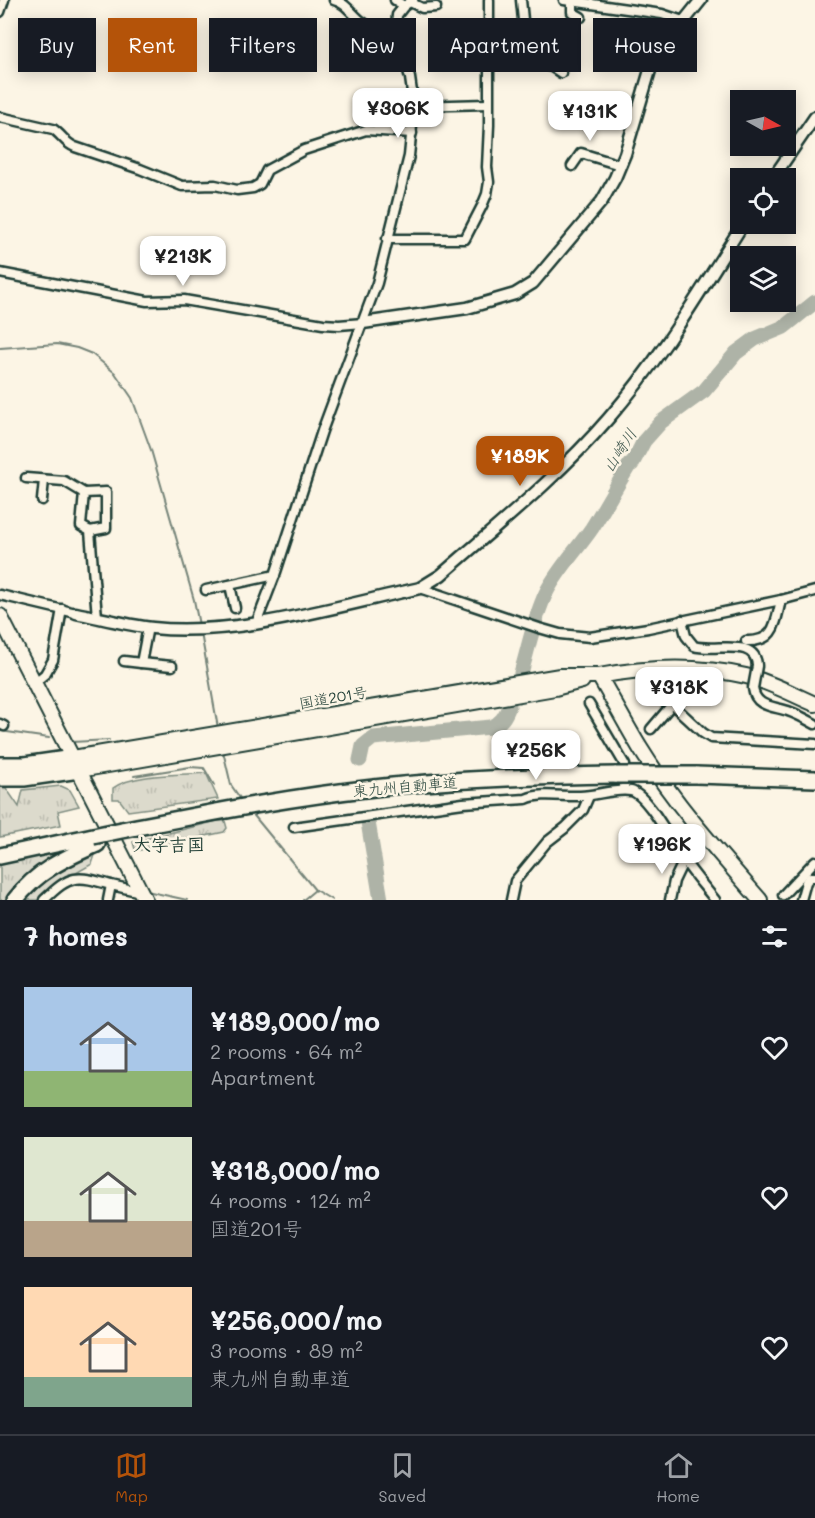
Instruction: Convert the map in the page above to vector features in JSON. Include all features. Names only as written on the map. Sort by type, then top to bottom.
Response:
[{"type":"highway","points":[[0,765],[76,764]]},
{"type":"highway","points":[[0,778],[24,778],[76,764]]},
{"type":"highway","name":"東九州自動車道","points":[[95,840],[273,802],[443,781],[616,775],[815,779]]},
{"type":"highway","points":[[0,855],[95,840]]},
{"type":"highway","points":[[15,900],[25,886],[44,870],[95,840]]},
{"type":"highway","points":[[0,846],[22,851]]},
{"type":"main road","points":[[0,616],[143,896]]},
{"type":"main road","name":"国道201号","points":[[76,764],[555,688],[635,669],[683,668],[747,676],[815,704]]},
{"type":"main road","points":[[599,676],[641,749],[672,793],[718,852],[760,900]]},
{"type":"street","points":[[0,12],[4,0]]},
{"type":"street","points":[[395,0],[409,2],[422,8],[436,7]]},
{"type":"street","points":[[489,0],[489,18]]},
{"type":"street","points":[[521,0],[523,18]]},
{"type":"street","points":[[686,18],[701,0]]},
{"type":"street","points":[[340,1],[357,18]]},
{"type":"street","points":[[581,17],[572,12],[568,1],[662,14],[674,18]]},
{"type":"street","points":[[397,18],[409,2]]},
{"type":"street","points":[[256,624],[275,575],[322,431],[377,283],[409,156],[414,105],[408,72]]},
{"type":"street","points":[[387,239],[465,239],[487,194],[489,72]]},
{"type":"street","points":[[0,273],[147,301],[184,300],[339,325],[467,308],[515,294],[532,283],[602,201],[620,165],[649,72]]},
{"type":"street","points":[[414,105],[488,104]]},
{"type":"street","points":[[0,117],[53,129],[66,143],[75,147],[182,186],[215,184],[237,190],[253,188],[260,184],[267,170],[304,150],[366,130],[412,133]]},
{"type":"street","points":[[780,168],[815,117]]},
{"type":"street","points":[[572,166],[581,153],[620,165]]},
{"type":"street","points":[[0,595],[148,627],[184,629],[256,624],[420,588],[441,576],[547,482],[609,419],[666,343],[737,234]]},
{"type":"street","points":[[26,478],[64,481],[84,493],[106,492],[106,528],[90,531],[81,525],[84,493]]},
{"type":"street","points":[[42,500],[44,480]]},
{"type":"street","points":[[90,531],[97,617]]},
{"type":"street","points":[[206,590],[275,575]]},
{"type":"street","points":[[230,585],[235,608]]},
{"type":"street","points":[[420,588],[539,628],[578,636],[608,635],[815,591]]},
{"type":"street","points":[[746,641],[758,642],[771,633],[781,600]]},
{"type":"street","points":[[34,683],[45,674],[53,660],[62,609]]},
{"type":"street","points":[[682,620],[686,636],[694,646],[702,649],[740,647],[750,650],[758,666],[753,688],[758,701],[788,711],[815,724]]},
{"type":"street","points":[[141,663],[148,627]]},
{"type":"street","points":[[124,661],[172,666]]},
{"type":"street","points":[[651,729],[686,689]]},
{"type":"street","points":[[588,704],[625,765],[624,790]]},
{"type":"street","points":[[673,705],[702,733],[711,738],[815,744]]},
{"type":"street","points":[[294,827],[463,803],[526,799],[543,794],[559,797],[589,796],[624,790],[635,792],[661,821],[684,860],[715,900]]},
{"type":"street","points":[[511,900],[515,881],[547,842],[566,828],[583,810],[589,796]]},
{"type":"street","points":[[670,900],[674,881],[684,860]]},
{"type":"street","points":[[783,895],[815,861]]},
{"type":"street","points":[[44,900],[60,885],[74,878],[85,877],[143,896]]},
{"type":"street","points":[[801,900],[806,882],[810,877],[815,877]]},
{"type":"street","points":[[108,900],[111,885]]},
{"type":"green space","points":[[206,773],[218,799],[128,811],[119,799],[113,799],[113,788],[132,780]]},
{"type":"green space","points":[[61,786],[70,790],[79,806],[58,811],[61,825],[0,837],[0,787],[6,788],[19,807],[23,790]]},
{"type":"green space","points":[[225,821],[227,828],[224,832],[140,850],[135,849],[133,842]]},
{"type":"green space","points":[[57,849],[58,854],[31,870],[8,900],[0,900],[0,862]]},
{"type":"green space","points":[[89,853],[95,855],[92,864],[53,886],[38,900],[20,900],[38,881]]},
{"type":"waterway","name":"山崎川","points":[[521,673],[535,622],[546,593],[592,528],[644,441],[661,422],[704,391],[736,353],[755,339],[784,327],[815,302]]},
{"type":"waterway","points":[[0,348],[57,344],[77,348],[92,354],[115,373],[132,398],[151,450],[199,625]]},
{"type":"waterway","points":[[201,633],[218,728]]},
{"type":"waterway","name":"山崎川","points":[[360,760],[363,746],[373,738],[491,727],[502,719],[509,706]]},
{"type":"waterway","points":[[0,731],[49,738]]},
{"type":"waterway","points":[[72,742],[109,740]]},
{"type":"waterway","points":[[223,751],[231,785],[242,801]]},
{"type":"waterway","points":[[134,776],[190,767],[204,768],[214,785]]},
{"type":"waterway","points":[[251,812],[315,890],[332,900]]},
{"type":"waterway","name":"山崎川","points":[[368,822],[381,900]]},
{"type":"waterway","points":[[303,900],[315,890]]},
{"type":"waterway","points":[[151,892],[187,900]]},
{"type":"district","name":"大字吉国","points":[[169,844]]}]
